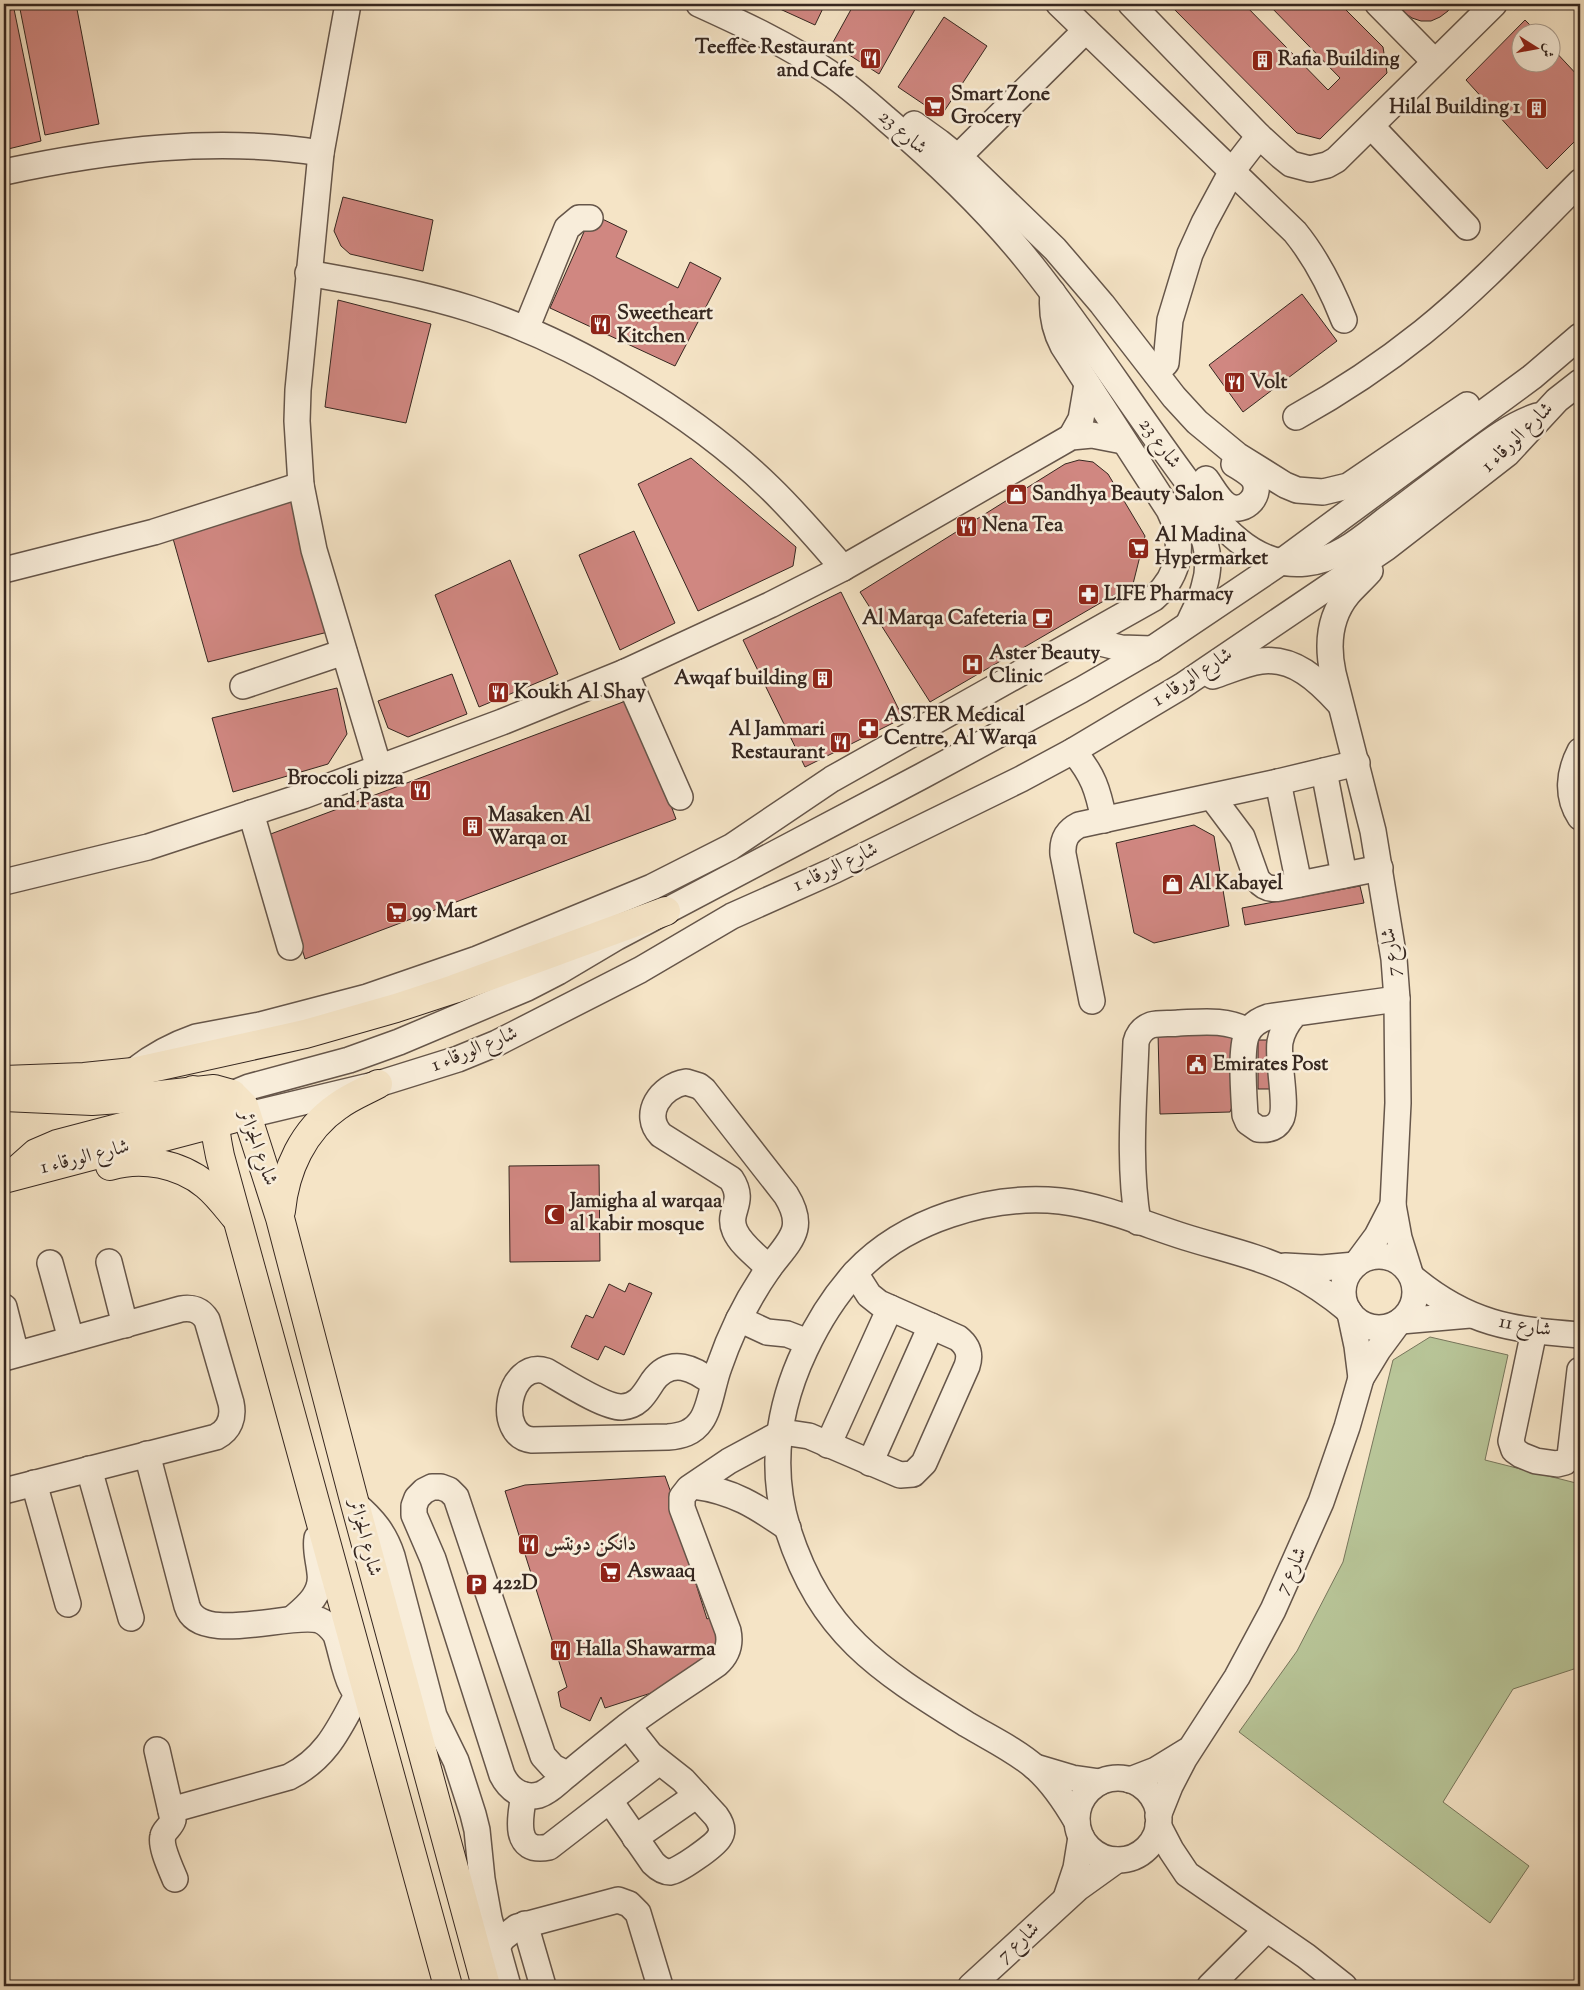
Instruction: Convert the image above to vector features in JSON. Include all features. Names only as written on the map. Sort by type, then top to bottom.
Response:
[{"type":"main road","points":[[4,1080],[84,1077],[133,1072],[305,1034],[454,988],[666,911]]},
{"type":"main road","points":[[280,1218],[284,1190],[292,1162],[311,1131],[338,1105],[378,1084]]},
{"type":"main road","name":"شارع الورقاء 1","points":[[4,1097],[92,1101],[214,1088],[240,1104]]},
{"type":"main road","points":[[8,1178],[27,1160],[46,1148],[194,1108],[198,1097],[193,1090]]},
{"type":"main road","name":"شارع الجزائر","points":[[448,1986],[365,1704],[322,1522],[220,1156],[214,1125],[219,1108],[240,1104],[280,1218],[355,1504],[486,1986]]},
{"type":"main road","name":"شارع الورقاء 1","points":[[8,1178],[214,1125]]},
{"type":"main road","points":[[8,1178],[65,1174],[130,1162],[158,1163],[187,1173],[207,1185],[239,1222]]},
{"type":"street","points":[[348,4],[321,153],[308,273],[297,421],[301,485],[314,550],[379,768]]},
{"type":"street","name":"شارع 23","points":[[699,4],[726,9],[843,82],[906,118],[958,157],[1055,249],[1102,304],[1174,397],[1197,422],[1217,439],[1267,474],[1297,490],[1323,492],[1336,490],[1354,482],[1469,404],[1532,377]]},
{"type":"street","points":[[1059,4],[1295,232],[1310,250],[1331,286],[1344,320]]},
{"type":"street","points":[[1131,4],[1258,136],[1291,164],[1310,169],[1327,165],[1336,160],[1494,4]]},
{"type":"street","points":[[1378,4],[1435,62]]},
{"type":"street","points":[[958,157],[1086,30]]},
{"type":"street","name":"شارع 23","points":[[843,82],[922,148],[967,192],[1009,238],[1053,293],[1164,451],[1224,528],[1254,552],[1282,562],[1305,563],[1334,555],[1361,539],[1493,439],[1544,413]]},
{"type":"street","points":[[1371,126],[1467,227]]},
{"type":"street","points":[[1156,373],[1166,363],[1168,328],[1190,254],[1204,223],[1232,171],[1258,136]]},
{"type":"street","points":[[4,172],[95,154],[155,148],[252,146],[290,148],[321,153]]},
{"type":"street","points":[[1296,418],[1362,377],[1424,331],[1482,279],[1580,182]]},
{"type":"street","points":[[529,331],[566,244],[575,228],[588,222]]},
{"type":"street","points":[[308,273],[411,293],[471,309],[529,331],[604,368],[652,397],[717,443],[768,486],[843,568]]},
{"type":"street","points":[[133,1072],[154,1056],[196,1037],[300,1016],[367,997],[477,959],[652,887],[731,847],[832,779],[1154,598],[1169,582],[1178,562],[1179,541],[1174,520],[1170,510],[1087,384],[1058,336],[1053,315],[1053,293]]},
{"type":"street","name":"شارع الورقاء 1","points":[[240,1104],[249,1087],[349,1060],[432,1029],[542,980],[617,937],[931,772],[1152,649],[1282,562],[1532,377],[1580,336]]},
{"type":"street","points":[[1090,344],[1150,406],[1186,450],[1223,502],[1228,506],[1239,508],[1249,504],[1253,500],[1256,489],[1252,478],[1219,454],[1198,435],[1174,397]]},
{"type":"street","name":"شارع الورقاء 1","points":[[240,1104],[378,1084],[450,1061],[497,1043],[640,970],[732,916],[1021,779],[1073,751],[1182,686],[1386,548],[1507,454],[1557,400],[1580,382]]},
{"type":"street","points":[[1071,437],[1083,410],[1087,384]]},
{"type":"street","points":[[4,882],[148,847],[303,796],[502,722],[625,672],[770,605],[843,568],[1071,437],[1098,436],[1124,441]]},
{"type":"street","points":[[1164,451],[1178,487],[1201,530],[1207,552],[1208,564],[1205,586],[1189,624]]},
{"type":"street","points":[[4,570],[154,532],[301,485]]},
{"type":"street","name":"شارع 7","points":[[1386,548],[1370,571],[1348,594],[1336,613],[1330,636],[1330,661],[1357,763],[1380,868],[1394,959],[1397,999],[1398,1103],[1393,1205],[1399,1238],[1411,1274]]},
{"type":"street","points":[[1084,639],[1121,648],[1152,649]]},
{"type":"street","points":[[243,686],[344,652]]},
{"type":"street","name":"شارع 7","points":[[1182,686],[1247,664],[1272,660],[1307,672],[1340,704]]},
{"type":"street","points":[[625,672],[680,797]]},
{"type":"street","points":[[1073,751],[1096,784],[1104,820]]},
{"type":"street","points":[[1580,751],[1573,767],[1570,785],[1574,804],[1580,817]]},
{"type":"street","points":[[1092,1002],[1062,847],[1073,828],[1079,825],[1212,797],[1357,763]]},
{"type":"street","points":[[1324,771],[1344,875]]},
{"type":"street","points":[[1278,782],[1299,884]]},
{"type":"street","points":[[1212,797],[1242,837],[1260,883],[1270,889],[1380,868]]},
{"type":"street","points":[[778,852],[794,804]]},
{"type":"street","points":[[251,813],[290,947]]},
{"type":"street","points":[[1294,1014],[1280,1042],[1283,1114],[1281,1120],[1271,1129],[1258,1129],[1248,1122],[1245,1115],[1244,1043],[1248,1031],[1262,1019],[1294,1014],[1397,999]]},
{"type":"street","points":[[1138,1222],[1135,1203],[1133,1157],[1136,1042],[1138,1036],[1141,1031],[1151,1025],[1216,1022],[1229,1023],[1248,1031]]},
{"type":"street","points":[[713,1383],[696,1370],[680,1366],[659,1374],[641,1399],[629,1406],[622,1407],[607,1405],[546,1371],[535,1369],[524,1373],[520,1377],[514,1391],[510,1411],[512,1426],[518,1434],[532,1440],[677,1436],[686,1434],[700,1424],[704,1417],[713,1383],[739,1319],[769,1268],[787,1245],[795,1230],[794,1208],[786,1195],[704,1090],[686,1082],[673,1086],[661,1094],[654,1106],[652,1119],[657,1130],[731,1179],[738,1198],[733,1218],[734,1230],[741,1240],[769,1268]]},
{"type":"street","points":[[1100,1782],[1072,1778],[1035,1767],[897,1680],[860,1650],[844,1633],[816,1594],[805,1573],[788,1528],[778,1479],[779,1434],[788,1394],[804,1350],[832,1301],[855,1273],[881,1251],[921,1226],[965,1210],[989,1204],[1012,1201],[1060,1201],[1106,1210],[1138,1222],[1273,1264],[1305,1279],[1349,1311],[1364,1325],[1372,1328],[1390,1327],[1400,1322],[1413,1306],[1416,1297],[1411,1274],[1402,1263],[1384,1256],[1375,1255],[1356,1264],[1322,1268],[1273,1264]]},
{"type":"street","name":"شارع 7","points":[[1356,1264],[1378,1236],[1393,1205]]},
{"type":"street","points":[[109,1262],[124,1325]]},
{"type":"street","points":[[50,1263],[71,1339]]},
{"type":"street","points":[[1349,1311],[1343,1291],[1344,1281],[1356,1264]]},
{"type":"street","points":[[659,1762],[554,1844],[539,1848],[529,1844],[522,1836],[520,1830],[534,1793],[543,1775],[543,1756],[456,1496],[450,1490],[432,1487],[424,1491],[417,1498],[414,1506],[414,1515],[429,1546],[502,1775],[510,1788],[534,1793],[567,1774],[628,1726],[717,1664],[728,1650],[728,1632],[682,1508],[682,1497],[689,1488],[729,1461],[779,1434],[800,1434],[900,1475],[907,1476],[917,1471],[924,1463],[967,1366],[969,1354],[964,1342],[958,1338],[890,1308],[869,1295],[855,1273]]},
{"type":"street","name":"شارع 11","points":[[1411,1274],[1440,1299],[1470,1315],[1534,1332],[1580,1335]]},
{"type":"street","points":[[4,1307],[10,1356],[187,1308],[199,1311],[207,1320],[232,1408],[229,1425],[221,1434],[4,1491]]},
{"type":"street","points":[[828,1444],[890,1308]]},
{"type":"street","name":"شارع 7","points":[[1349,1311],[1357,1346],[1361,1378]]},
{"type":"street","name":"شارع 11","points":[[1400,1322],[1470,1315]]},
{"type":"street","points":[[739,1319],[767,1332],[787,1334],[804,1350]]},
{"type":"street","name":"شارع 7","points":[[1158,1820],[1170,1786],[1191,1748],[1236,1678],[1290,1575],[1335,1464],[1361,1378],[1378,1350],[1400,1322]]},
{"type":"street","points":[[870,1463],[931,1326]]},
{"type":"street","points":[[1534,1332],[1511,1441],[1514,1450],[1536,1461],[1558,1464],[1565,1462],[1570,1456],[1580,1370]]},
{"type":"street","points":[[147,1454],[191,1615],[200,1622],[224,1625],[258,1624],[292,1619],[318,1620],[331,1628],[336,1635],[347,1676],[365,1704],[321,1754],[301,1771],[289,1777],[171,1810]]},
{"type":"street","points":[[89,1469],[131,1618]]},
{"type":"street","points":[[34,1484],[68,1604]]},
{"type":"street","points":[[694,1486],[718,1490],[741,1498],[788,1528]]},
{"type":"street","points":[[355,1504],[375,1523],[386,1539],[392,1556],[434,1716],[456,1762],[473,1814],[484,1889],[508,1986]]},
{"type":"street","points":[[292,1619],[312,1600],[320,1584],[316,1539],[322,1522]]},
{"type":"street","points":[[402,1597],[419,1599],[441,1584]]},
{"type":"street","points":[[413,1635],[427,1628],[453,1625]]},
{"type":"street","points":[[610,1801],[658,1868],[669,1872],[680,1868],[715,1843],[721,1832],[720,1821],[683,1780],[659,1762],[628,1726]]},
{"type":"street","name":"شارع 7","points":[[1130,1780],[1156,1770],[1191,1748]]},
{"type":"street","points":[[158,1750],[171,1810],[172,1824],[164,1832],[162,1841],[175,1879]]},
{"type":"street","points":[[543,1756],[553,1767],[567,1774]]},
{"type":"street","points":[[1035,1767],[1058,1793],[1092,1851],[1100,1856],[1160,1864],[1187,1874],[1306,1956],[1344,1986]]},
{"type":"street","points":[[1079,1829],[1080,1803],[1092,1787],[1100,1782],[1115,1778],[1130,1780],[1147,1790],[1157,1807],[1156,1833],[1146,1848],[1124,1859]]},
{"type":"street","points":[[635,1838],[697,1795]]},
{"type":"street","points":[[1158,1820],[1171,1850],[1187,1874]]},
{"type":"street","name":"شارع 7","points":[[1066,1898],[1076,1868],[1079,1829]]},
{"type":"street","name":"شارع 7","points":[[971,1986],[1066,1898],[1091,1878],[1124,1859]]},
{"type":"street","points":[[497,1946],[509,1931],[525,1924],[618,1900],[629,1904],[638,1913],[660,1986]]},
{"type":"street","points":[[525,1924],[543,1986]]},
{"type":"street","points":[[1210,1986],[1266,1930]]},
{"type":"green space","points":[[1430,1337],[1508,1355],[1485,1460],[1580,1484],[1580,1667],[1513,1689],[1443,1802],[1529,1866],[1490,1923],[1239,1732],[1297,1651],[1343,1562],[1393,1360]]},
{"type":"building","points":[[19,4],[76,4],[99,124],[45,135]]},
{"type":"building","points":[[769,4],[825,4],[815,25]]},
{"type":"building","points":[[854,4],[918,4],[879,74],[832,44]]},
{"type":"building","name":"Rafia Building","points":[[1169,4],[1244,4],[1328,90],[1340,78],[1268,4],[1340,4],[1383,47],[1387,73],[1320,139],[1297,133]]},
{"type":"building","points":[[1399,4],[1452,4],[1448,11],[1440,17],[1431,21],[1421,21],[1405,13]]},
{"type":"building","points":[[14,9],[41,141],[4,150],[4,12]]},
{"type":"building","points":[[944,17],[987,46],[941,116],[898,87]]},
{"type":"building","name":"Hilal Building 1","points":[[1512,33],[1512,72],[1562,72],[1562,59],[1580,78],[1580,136],[1547,169],[1466,80]]},
{"type":"building","points":[[343,197],[433,220],[423,271],[350,254],[341,246],[334,231]]},
{"type":"building","points":[[592,214],[627,231],[616,257],[678,288],[690,262],[721,278],[675,366],[550,308]]},
{"type":"building","points":[[1302,294],[1337,341],[1243,412],[1209,365]]},
{"type":"building","points":[[338,300],[431,324],[406,423],[325,407]]},
{"type":"building","points":[[691,458],[796,547],[793,566],[698,611],[638,484]]},
{"type":"building","points":[[1079,460],[1093,462],[1108,474],[1145,536],[1133,584],[930,702],[860,592],[1065,464]]},
{"type":"building","points":[[298,500],[328,632],[208,662],[172,535]]},
{"type":"building","points":[[634,531],[675,623],[620,650],[579,555]]},
{"type":"building","points":[[510,560],[558,674],[479,707],[435,595]]},
{"type":"building","name":"Awqaf building","points":[[841,592],[903,718],[805,767],[743,640]]},
{"type":"building","points":[[452,674],[467,714],[408,737],[388,728],[378,701]]},
{"type":"building","points":[[337,688],[347,734],[328,764],[233,792],[212,718]]},
{"type":"building","name":"Masaken Al Warqa 01","points":[[631,699],[676,819],[305,959],[268,835]]},
{"type":"building","name":"Al Kabayel","points":[[1194,825],[1214,836],[1229,926],[1154,943],[1134,933],[1116,843]]},
{"type":"building","points":[[1360,886],[1364,903],[1245,925],[1242,908]]},
{"type":"building","name":"Emirates Post","points":[[1235,1032],[1236,1096],[1230,1112],[1160,1114],[1158,1033]]},
{"type":"building","points":[[1258,1040],[1272,1040],[1272,1089],[1258,1089]]},
{"type":"building","name":"Jamigha al warqaa al kabir mosque","points":[[599,1165],[600,1261],[510,1262],[509,1166]]},
{"type":"building","points":[[629,1283],[652,1293],[624,1355],[605,1346],[598,1360],[571,1347],[586,1315],[593,1318],[609,1284],[625,1292]]},
{"type":"building","name":"Aswaaq","points":[[665,1476],[683,1526],[678,1527],[707,1619],[711,1617],[723,1656],[688,1681],[605,1708],[601,1697],[590,1721],[561,1707],[558,1692],[567,1687],[505,1491],[525,1485]]},
{"type":"place","name":"Teeffee Restaurant and Cafe","points":[[870,59]]},
{"type":"place","name":"Rafia Building","points":[[1262,60]]},
{"type":"place","name":"Smart Zone Grocery","points":[[935,107]]},
{"type":"place","name":"Hilal Building 1","points":[[1536,108]]},
{"type":"place","name":"Sweetheart Kitchen","points":[[601,325]]},
{"type":"place","name":"Volt","points":[[1234,383]]},
{"type":"place","name":"Sandhya Beauty Salon","points":[[1016,495]]},
{"type":"place","name":"Nena Tea","points":[[966,526]]},
{"type":"place","name":"Al Madina Hypermarket","points":[[1139,548]]},
{"type":"place","name":"LIFE Pharmacy","points":[[1088,595]]},
{"type":"place","name":"Al Marqa Cafeteria","points":[[1043,619]]},
{"type":"place","name":"Aster Beauty Clinic","points":[[973,665]]},
{"type":"place","name":"Awqaf building","points":[[823,679]]},
{"type":"place","name":"Koukh Al Shay","points":[[498,693]]},
{"type":"place","name":"ASTER Medical Centre, Al Warqa","points":[[868,728]]},
{"type":"place","name":"Al Jammari Restaurant","points":[[841,742]]},
{"type":"place","name":"Broccoli pizza and Pasta","points":[[420,791]]},
{"type":"place","name":"Masaken Al Warqa 01","points":[[472,827]]},
{"type":"place","name":"Al Kabayel","points":[[1173,884]]},
{"type":"place","name":"99 Mart","points":[[396,912]]},
{"type":"place","name":"Emirates Post","points":[[1197,1065]]},
{"type":"place","name":"Jamigha al warqaa al kabir mosque","points":[[554,1214]]},
{"type":"place","name":"دانكن دونتس","points":[[528,1545]]},
{"type":"place","name":"Aswaaq","points":[[611,1572]]},
{"type":"place","name":"422D","points":[[477,1584]]},
{"type":"place","name":"Halla Shawarma","points":[[560,1650]]}]
